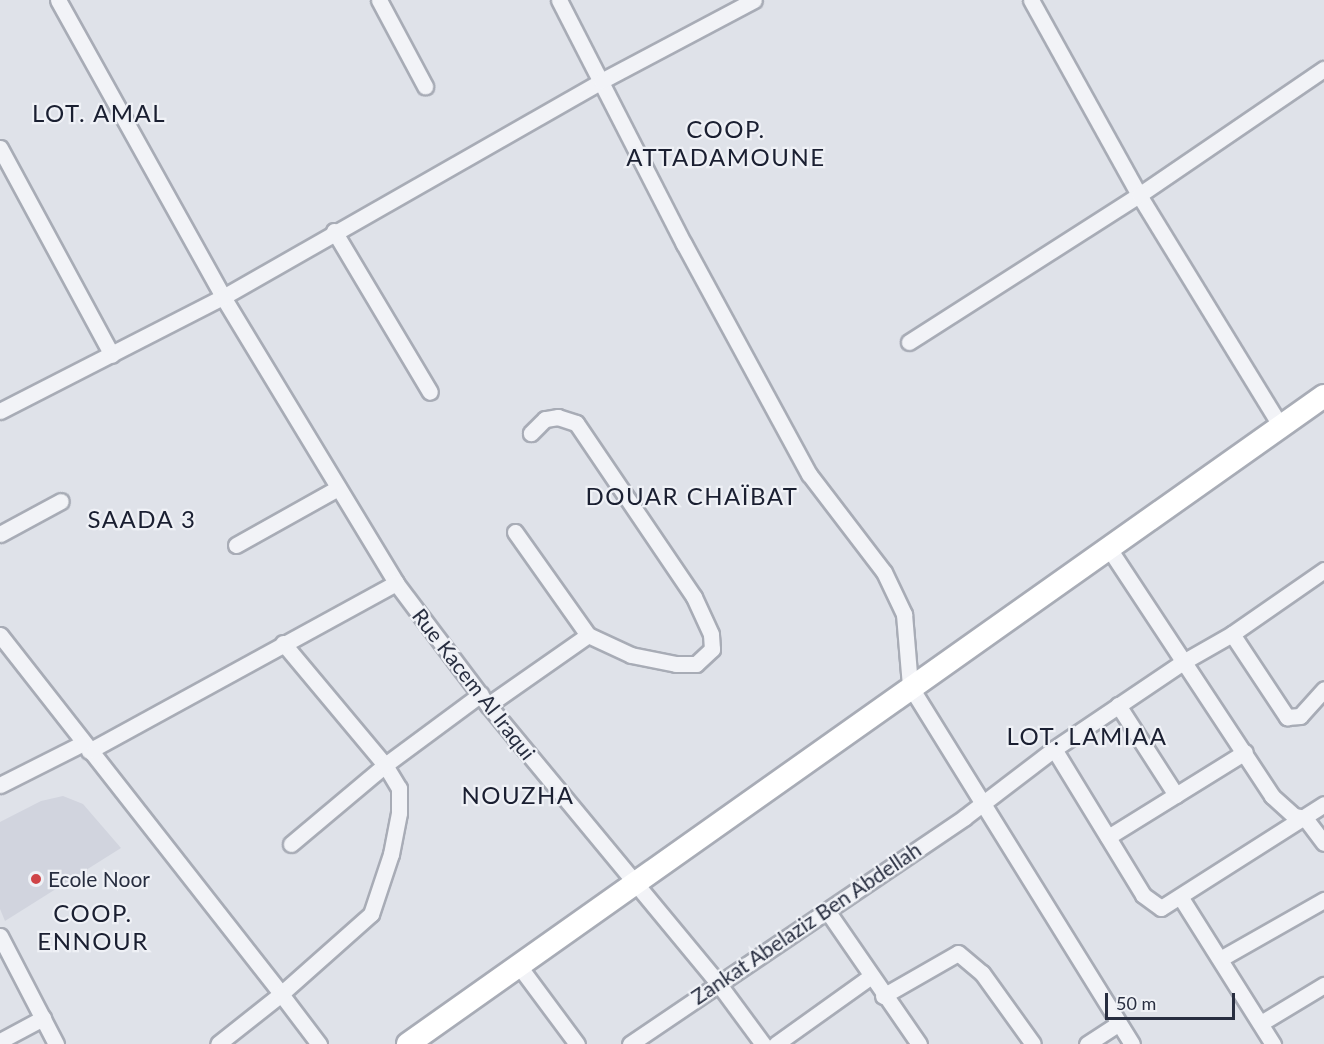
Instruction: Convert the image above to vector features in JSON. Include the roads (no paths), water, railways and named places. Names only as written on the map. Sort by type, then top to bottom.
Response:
[{"type":"street","name":"Rue Kacem Al Iraqui","points":[[58,0],[223,297],[396,583],[484,699],[718,983],[763,1044]]},
{"type":"street","points":[[379,0],[425,86]]},
{"type":"street","points":[[559,0],[809,474],[884,572],[904,614],[910,686],[1132,1044]]},
{"type":"street","points":[[0,411],[223,297],[334,231],[601,81],[754,0]]},
{"type":"street","points":[[1031,0],[1139,195],[1281,427]]},
{"type":"street","points":[[909,342],[1139,195],[1324,69]]},
{"type":"street","points":[[0,148],[112,355]]},
{"type":"street","points":[[334,231],[430,392]]},
{"type":"street","points":[[408,1044],[638,885],[910,686],[1324,396]]},
{"type":"street","points":[[515,532],[588,635],[631,655],[676,664],[696,664],[712,649],[711,634],[694,597],[576,423],[558,417],[545,419],[531,433]]},
{"type":"street","points":[[236,545],[338,488]]},
{"type":"street","points":[[0,534],[62,501]]},
{"type":"street","points":[[1108,547],[1272,796],[1294,816],[1305,819],[1324,843]]},
{"type":"street","name":"Zankat Abelaziz Ben Abdellah","points":[[630,1044],[965,817],[982,801],[1118,705],[1183,662],[1232,634],[1324,570]]},
{"type":"street","points":[[0,785],[86,747],[396,583]]},
{"type":"street","points":[[1232,634],[1287,717],[1300,716],[1324,689]]},
{"type":"street","points":[[0,635],[319,1044]]},
{"type":"street","points":[[291,844],[385,765],[484,699],[588,635]]},
{"type":"street","points":[[218,1044],[280,994],[371,914],[382,888],[399,813],[399,788],[385,765],[283,643]]},
{"type":"street","points":[[1118,705],[1176,795]]},
{"type":"street","points":[[1054,749],[1153,905],[1165,908],[1207,877],[1305,819],[1324,804]]},
{"type":"street","points":[[1108,837],[1245,752]]},
{"type":"street","points":[[1181,898],[1273,1044]]},
{"type":"street","points":[[1220,959],[1324,900]]},
{"type":"street","points":[[828,912],[883,996],[919,1044]]},
{"type":"street","points":[[0,936],[56,1044]]},
{"type":"street","points":[[883,996],[958,953],[982,973],[1034,1044]]},
{"type":"street","points":[[519,966],[577,1044]]},
{"type":"street","points":[[776,1044],[870,977]]},
{"type":"street","points":[[1261,1023],[1324,985]]},
{"type":"street","points":[[0,1041],[43,1018]]},
{"type":"street","points":[[1087,1044],[1119,1023]]},
{"type":"place","name":"Ecole Noor","points":[[36,879]]},
{"type":"district","name":"LOT. AMAL","points":[[99,113]]},
{"type":"district","name":"COOP. ATTADAMOUNE","points":[[726,143]]},
{"type":"district","name":"DOUAR CHAÏBAT","points":[[692,496]]},
{"type":"district","name":"SAADA 3","points":[[142,519]]},
{"type":"district","name":"LOT. LAMIAA","points":[[1087,736]]},
{"type":"district","name":"NOUZHA","points":[[518,795]]},
{"type":"district","name":"COOP. ENNOUR","points":[[93,927]]}]
